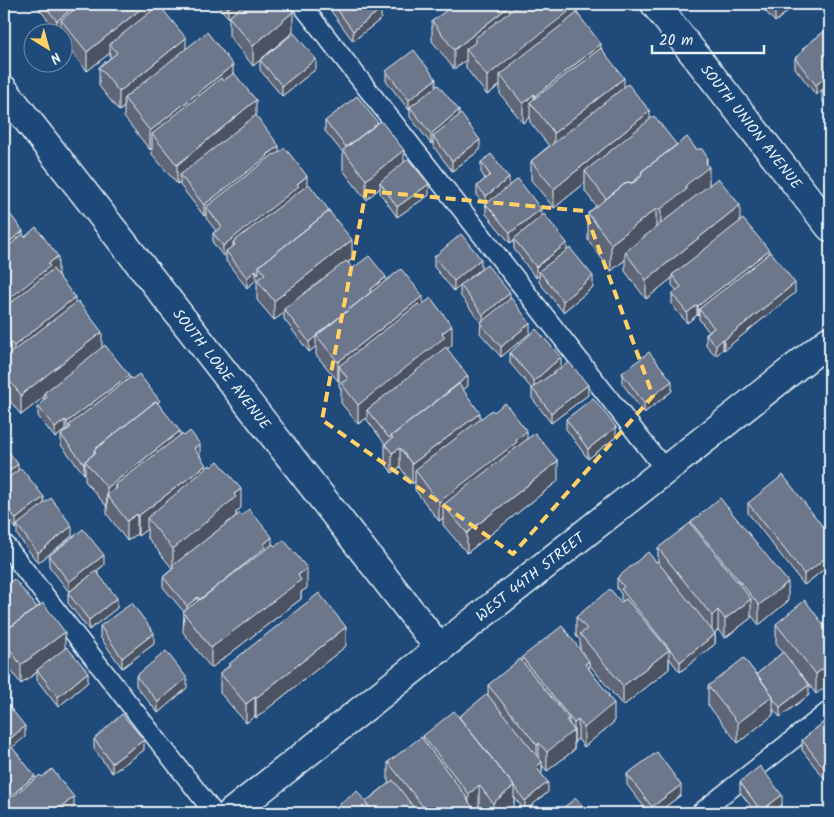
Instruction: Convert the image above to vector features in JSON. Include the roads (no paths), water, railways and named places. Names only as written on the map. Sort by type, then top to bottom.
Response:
[{"type":"street","name":"SOUTH UNION AVENUE","points":[[655,4],[830,227]]},
{"type":"street","name":"SOUTH LOWE AVENUE","points":[[4,90],[440,649]]},
{"type":"street","name":"WEST 44TH STREET","points":[[231,813],[830,340]]},
{"type":"lane","points":[[301,4],[666,471]]},
{"type":"lane","points":[[4,543],[214,813]]},
{"type":"lane","points":[[700,813],[830,710]]}]
